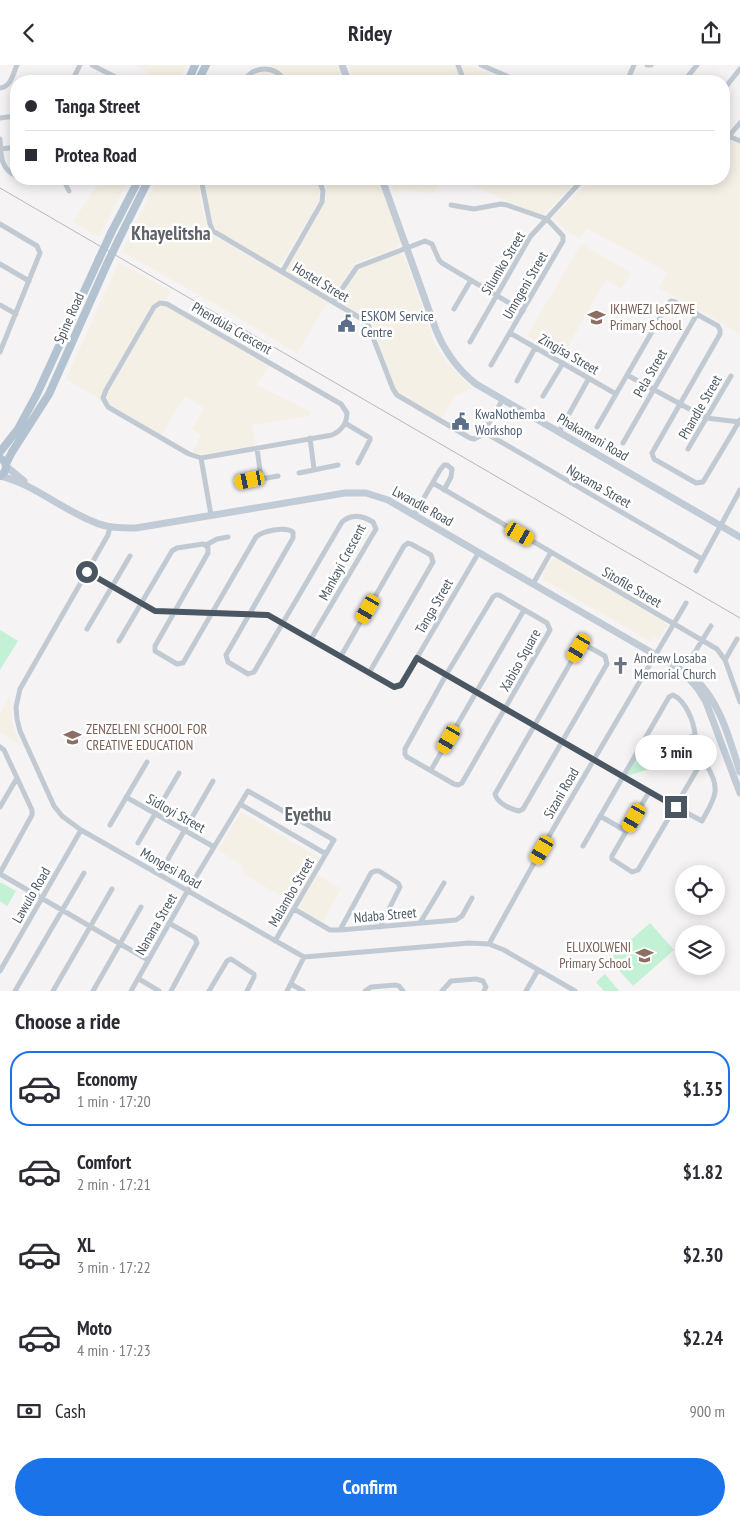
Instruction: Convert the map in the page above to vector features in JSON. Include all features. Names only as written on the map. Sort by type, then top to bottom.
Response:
[{"type":"main road","name":"Spine Road","points":[[0,452],[18,429],[38,394],[111,233],[136,185]]},
{"type":"main road","name":"Spine Road","points":[[0,476],[5,472],[12,452],[49,394],[107,264],[146,185]]},
{"type":"main road","points":[[0,458],[6,465]]},
{"type":"street","points":[[92,65],[111,75]]},
{"type":"street","points":[[481,65],[501,74]]},
{"type":"street","points":[[689,75],[697,65]]},
{"type":"street","points":[[249,75],[253,71],[262,68],[271,69],[280,75]]},
{"type":"street","points":[[730,82],[740,69]]},
{"type":"street","points":[[0,88],[5,88],[10,82]]},
{"type":"street","points":[[730,132],[740,123]]},
{"type":"street","points":[[0,139],[3,166],[10,172]]},
{"type":"street","points":[[66,185],[69,191]]},
{"type":"street","name":"Hostel Street","points":[[202,185],[210,224],[214,231],[369,324],[393,389],[397,395],[470,438],[478,438],[484,432]]},
{"type":"street","name":"Hostel Street","points":[[282,272],[322,202],[323,191],[321,185]]},
{"type":"street","name":"Phakamani Road","points":[[384,185],[436,330],[448,355],[467,377],[740,537]]},
{"type":"street","name":"Silumko Street","points":[[470,342],[530,237],[578,185]]},
{"type":"street","points":[[451,205],[474,209],[502,204],[547,219]]},
{"type":"street","name":"Umngeni Street","points":[[491,365],[563,241],[562,233],[547,219]]},
{"type":"street","points":[[0,224],[40,249],[0,352]]},
{"type":"street","points":[[333,302],[357,267],[425,241],[433,245],[440,262],[523,311]]},
{"type":"street","points":[[0,264],[29,281]]},
{"type":"street","points":[[454,309],[471,280]]},
{"type":"street","points":[[597,427],[616,394],[668,304],[671,301],[675,301],[718,327],[720,334],[680,404],[652,453],[652,456],[656,462],[700,484],[706,479],[740,421],[706,419],[680,404],[627,375]]},
{"type":"street","name":"Phendula Crescent","points":[[201,458],[189,454],[108,407],[104,401],[103,395],[154,307],[160,303],[167,304],[341,404],[347,413],[345,423]]},
{"type":"street","points":[[0,305],[16,314]]},
{"type":"street","name":"Pela Street","points":[[623,443],[697,314]]},
{"type":"street","name":"Zingisa Street","points":[[510,333],[616,394]]},
{"type":"street","points":[[517,381],[536,348]]},
{"type":"street","points":[[543,395],[563,363]]},
{"type":"street","name":"Phandle Street","points":[[688,449],[731,376]]},
{"type":"street","points":[[559,432],[589,378]]},
{"type":"street","points":[[484,432],[503,399]]},
{"type":"street","points":[[212,515],[201,458],[335,434],[345,423],[370,438],[358,463]]},
{"type":"street","name":"Ngxama Street","points":[[484,432],[702,559]]},
{"type":"street","points":[[310,438],[314,469]]},
{"type":"street","points":[[257,448],[262,478]]},
{"type":"street","name":"Lwandle Road","points":[[6,465],[36,491]]},
{"type":"street","points":[[299,473],[338,465]]},
{"type":"street","points":[[414,515],[444,465],[450,466],[452,474],[444,490]]},
{"type":"street","name":"Lwandle Road","points":[[0,476],[14,480],[88,520],[110,527],[136,528],[345,493],[366,493],[380,497],[479,552],[692,676],[703,685],[716,705],[740,772]]},
{"type":"street","points":[[238,483],[278,476]]},
{"type":"street","name":"Sitofile Street","points":[[433,483],[717,649],[725,660],[739,698]]},
{"type":"street","points":[[696,571],[740,490]]},
{"type":"street","name":"Mankayi Crescent","points":[[283,623],[342,522],[348,518],[364,516],[374,522],[376,529],[312,639]]},
{"type":"street","name":"Mongesi Road","points":[[110,527],[108,535],[20,689],[16,707],[20,731],[52,803],[62,816],[81,830],[304,957]]},
{"type":"street","points":[[206,545],[208,553],[156,645],[155,651],[180,664],[258,535],[289,530],[293,532],[293,538],[226,655],[228,662],[248,674],[254,672],[283,623]]},
{"type":"street","points":[[119,641],[172,551],[177,548],[206,545],[217,539],[228,537]]},
{"type":"street","points":[[341,656],[404,546],[408,543],[411,544],[431,555],[433,562],[369,673]]},
{"type":"street","name":"Tanga Street","points":[[87,572],[154,611],[268,615],[397,687],[401,685],[479,552]]},
{"type":"street","points":[[534,584],[550,552]]},
{"type":"street","points":[[87,629],[130,556]]},
{"type":"street","name":"Xabiso Square","points":[[499,595],[524,610],[547,623],[550,630],[462,783],[454,784],[408,757],[405,754],[405,749],[446,675],[493,597],[499,595]]},
{"type":"street","name":"Sizani Road","points":[[489,944],[686,603]]},
{"type":"street","points":[[431,770],[524,610]]},
{"type":"street","points":[[693,655],[711,626]]},
{"type":"street","points":[[725,660],[738,639]]},
{"type":"street","points":[[581,646],[586,646],[605,656],[608,664],[562,742],[522,810],[514,810],[498,801],[495,794],[534,725],[581,646]]},
{"type":"street","points":[[417,658],[649,792],[676,807],[702,821],[714,801],[716,792],[707,766],[702,765],[698,768],[676,807],[635,873],[612,859],[612,856],[649,792]]},
{"type":"street","name":"Lwandle Road","points":[[684,672],[706,702],[740,793]]},
{"type":"street","points":[[583,846],[622,776],[638,749],[669,697],[674,695],[677,697],[688,713],[695,735],[654,752],[647,753],[638,749]]},
{"type":"street","points":[[0,747],[4,750],[32,811],[32,815],[0,873],[148,960]]},
{"type":"street","points":[[110,825],[147,762]]},
{"type":"street","points":[[138,843],[179,773]]},
{"type":"street","points":[[0,807],[17,778]]},
{"type":"street","points":[[168,859],[213,781]]},
{"type":"street","name":"Nanana Street","points":[[131,991],[188,890],[248,791]]},
{"type":"street","name":"Malambo Street","points":[[248,791],[334,840],[275,941]]},
{"type":"street","name":"Sidloyi Street","points":[[126,797],[214,847]]},
{"type":"street","name":"Malambo Street","points":[[240,804],[326,854]]},
{"type":"street","points":[[600,816],[626,831]]},
{"type":"street","name":"Lawulo Road","points":[[0,971],[81,830]]},
{"type":"street","points":[[340,930],[371,873],[375,871],[379,871],[398,883],[400,887],[380,927]]},
{"type":"street","points":[[15,991],[84,873]]},
{"type":"street","points":[[420,923],[444,883]]},
{"type":"street","points":[[53,991],[112,889]]},
{"type":"street","name":"Ndaba Street","points":[[294,909],[330,930],[340,930],[458,919],[462,916],[472,899]]},
{"type":"street","points":[[92,991],[141,907]]},
{"type":"street","points":[[169,923],[195,938],[197,943],[171,991]]},
{"type":"street","points":[[287,991],[304,957],[469,943],[489,944],[517,957],[574,991]]},
{"type":"street","points":[[209,991],[230,959],[254,974],[247,991]]},
{"type":"street","points":[[526,991],[538,970]]},
{"type":"street","points":[[138,979],[159,991]]},
{"type":"street","points":[[442,991],[451,981],[480,979],[485,984],[484,991]]},
{"type":"street","points":[[291,984],[303,991]]},
{"type":"street","points":[[365,991],[371,987],[396,985],[403,991]]},
{"type":"green space","points":[[0,630],[18,641],[0,670]]},
{"type":"green space","points":[[701,735],[707,751],[627,776],[638,752],[651,755]]},
{"type":"green space","points":[[0,882],[16,891],[7,906],[0,901]]},
{"type":"green space","points":[[650,923],[674,950],[633,986],[609,959]]},
{"type":"green space","points":[[605,974],[619,991],[604,991],[596,982]]},
{"type":"sand","points":[[135,65],[187,65],[181,75],[153,75]]},
{"type":"sand","points":[[266,65],[337,65],[341,75],[284,75],[273,67]]},
{"type":"sand","points":[[348,65],[468,65],[493,75],[352,75]]},
{"type":"sand","points":[[267,71],[276,75],[253,75],[257,72]]},
{"type":"sand","points":[[730,140],[740,144],[740,333],[659,288],[667,272],[587,228],[579,239],[566,230],[553,217],[586,185],[730,185]]},
{"type":"sand","points":[[97,185],[126,185],[99,237],[73,222]]},
{"type":"sand","points":[[154,185],[198,185],[209,233],[328,302],[297,353],[210,301],[122,252]]},
{"type":"sand","points":[[205,185],[318,185],[320,189],[319,201],[283,261],[277,266],[220,232],[213,224]]},
{"type":"sand","points":[[325,185],[380,185],[401,242],[396,248],[355,263],[333,297],[329,297],[290,274],[287,269],[326,199],[327,190]]},
{"type":"sand","points":[[391,185],[437,185],[434,193],[405,190],[394,192]]},
{"type":"sand","points":[[472,185],[572,185],[542,216]]},
{"type":"sand","points":[[581,244],[631,273],[622,289],[606,280],[562,356],[527,336]]},
{"type":"sand","points":[[399,253],[405,258],[435,345],[446,361],[472,388],[455,396],[441,419],[399,394],[395,389],[371,322],[340,302],[339,299],[358,268]]},
{"type":"sand","points":[[119,262],[170,291],[166,300],[160,300],[150,307],[101,393],[100,399],[66,379]]},
{"type":"sand","points":[[160,306],[167,306],[269,366],[256,385],[311,412],[309,416],[252,425],[255,445],[197,455],[193,452],[201,435],[192,429],[204,408],[185,396],[161,435],[111,405],[107,402],[106,394],[154,311]]},
{"type":"sand","points":[[553,559],[558,559],[664,622],[667,625],[667,629],[665,628],[659,639],[654,637],[651,642],[544,580],[542,574]]},
{"type":"sand","points":[[10,696],[12,724],[22,746],[0,733],[0,714]]},
{"type":"sand","points":[[241,812],[320,858],[293,903],[244,874],[242,865],[218,850]]},
{"type":"sand","points":[[317,874],[341,889],[322,922],[299,910],[299,904]]},
{"type":"railway","points":[[0,188],[740,618]]},
{"type":"place","name":"IKHWEZI leSIZWE Primary School","points":[[596,317]]},
{"type":"place","name":"ESKOM Service Centre","points":[[347,324]]},
{"type":"place","name":"KwaNothemba Workshop","points":[[461,422]]},
{"type":"place","name":"Andrew Losaba Memorial Church","points":[[620,666]]},
{"type":"place","name":"ZENZELENI SCHOOL FOR CREATIVE EDUCATION","points":[[72,737]]},
{"type":"place","name":"ELUXOLWENI Primary School","points":[[645,955]]},
{"type":"district","name":"Khayelitsha","points":[[171,233]]},
{"type":"district","name":"Eyethu","points":[[308,814]]},
{"type":"route","points":[[87,572],[151,610],[163,613],[268,615],[394,687],[401,685],[417,658],[676,807]]}]
